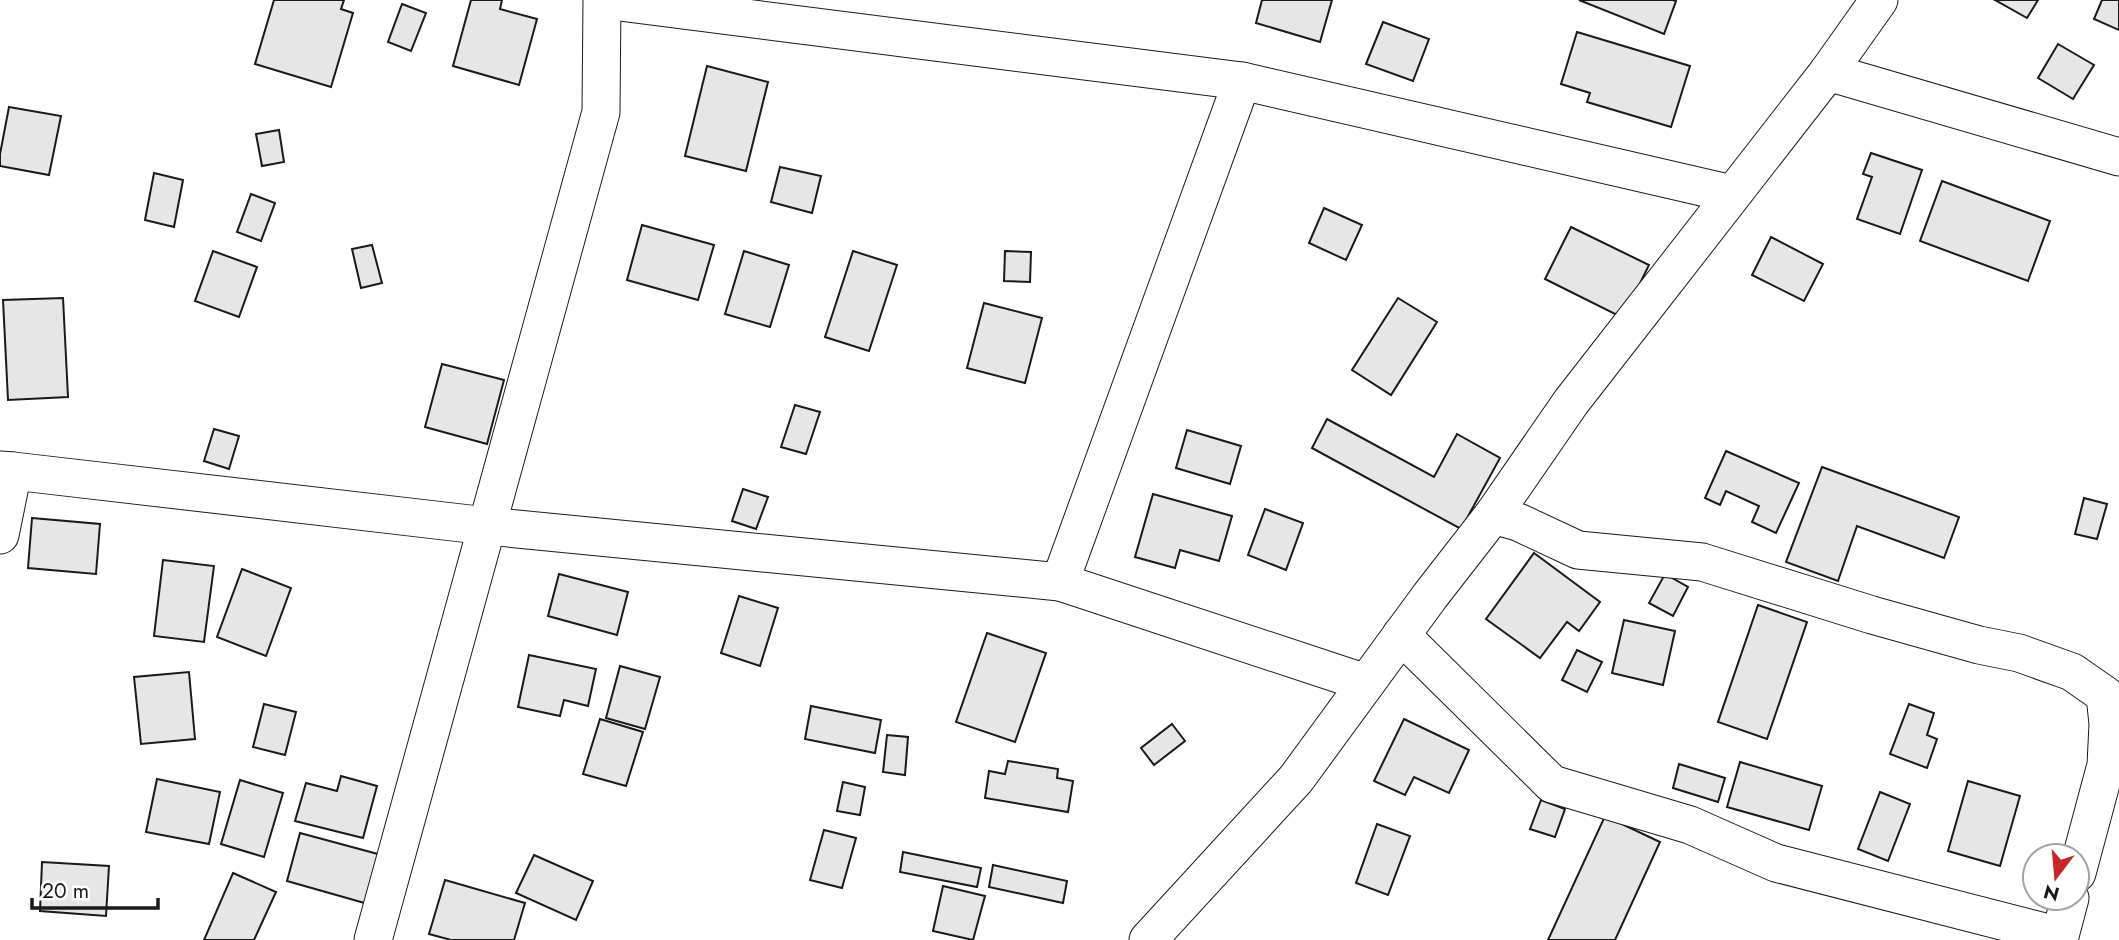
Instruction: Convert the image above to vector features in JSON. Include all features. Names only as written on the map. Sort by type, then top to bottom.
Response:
[{"type":"street","points":[[373,940],[601,113],[603,0],[1242,81],[1732,194]]},
{"type":"street","points":[[1148,940],[1296,779],[1493,514],[1571,402],[1828,72],[1879,0]]},
{"type":"street","points":[[1828,72],[2119,157]]},
{"type":"street","points":[[1060,582],[1242,81]]},
{"type":"street","points":[[0,535],[6,471],[487,526],[1060,582],[1366,683]]},
{"type":"street","points":[[1493,514],[1518,522],[1578,550],[1702,562],[1872,615],[1979,645],[2019,653],[2072,672],[2105,695],[2108,724],[2106,765],[2085,842]]},
{"type":"street","points":[[1401,635],[1552,784],[1690,825],[1776,863],[2060,938],[2066,912]]},
{"type":"building","points":[[274,0],[344,0],[341,9],[353,13],[331,87],[255,64]]},
{"type":"building","points":[[471,0],[502,0],[500,9],[537,19],[519,85],[453,66]]},
{"type":"building","points":[[1262,0],[1332,0],[1320,42],[1256,23]]},
{"type":"building","points":[[1579,0],[1673,0],[1676,1],[1664,34]]},
{"type":"building","points":[[1995,0],[2038,0],[2027,18]]},
{"type":"building","points":[[2102,0],[2119,0],[2119,30],[2094,19]]},
{"type":"building","points":[[402,4],[426,13],[411,51],[388,42]]},
{"type":"building","points":[[1383,22],[1429,39],[1413,81],[1366,64]]},
{"type":"building","points":[[1577,32],[1690,66],[1671,127],[1587,102],[1590,93],[1561,84]]},
{"type":"building","points":[[2058,44],[2094,65],[2073,99],[2038,78]]},
{"type":"building","points":[[707,66],[768,82],[746,171],[685,156]]},
{"type":"building","points":[[9,107],[61,116],[49,175],[0,166]]},
{"type":"building","points":[[279,130],[284,162],[262,166],[256,134]]},
{"type":"building","points":[[1871,153],[1922,170],[1900,234],[1857,219],[1872,177],[1863,174]]},
{"type":"building","points":[[780,167],[821,176],[812,213],[771,202]]},
{"type":"building","points":[[154,173],[183,180],[174,227],[145,220]]},
{"type":"building","points":[[1942,181],[2050,221],[2028,281],[1920,241]]},
{"type":"building","points":[[251,194],[275,203],[261,241],[237,232]]},
{"type":"building","points":[[1324,208],[1362,225],[1346,260],[1309,243]]},
{"type":"building","points":[[642,225],[714,245],[698,300],[627,280]]},
{"type":"building","points":[[1571,227],[1649,265],[1623,318],[1545,279]]},
{"type":"building","points":[[1771,237],[1823,264],[1804,301],[1752,275]]},
{"type":"building","points":[[372,245],[382,283],[361,288],[352,249]]},
{"type":"building","points":[[213,251],[257,267],[239,317],[195,301]]},
{"type":"building","points":[[744,251],[789,265],[770,327],[725,314]]},
{"type":"building","points":[[853,251],[897,265],[869,351],[825,337]]},
{"type":"building","points":[[1005,251],[1031,252],[1030,282],[1004,281]]},
{"type":"building","points":[[63,298],[68,397],[8,400],[3,300]]},
{"type":"building","points":[[1398,298],[1437,322],[1391,395],[1352,370]]},
{"type":"building","points":[[984,303],[1042,318],[1025,383],[967,368]]},
{"type":"building","points":[[442,364],[504,380],[487,444],[425,427]]},
{"type":"building","points":[[795,405],[820,412],[806,454],[781,447]]},
{"type":"building","points":[[1327,419],[1434,477],[1457,434],[1500,458],[1461,529],[1312,448]]},
{"type":"building","points":[[214,429],[239,436],[229,469],[204,461]]},
{"type":"building","points":[[1187,430],[1241,446],[1230,484],[1176,468]]},
{"type":"building","points":[[1726,451],[1799,483],[1776,533],[1752,522],[1759,506],[1726,491],[1720,505],[1705,498]]},
{"type":"building","points":[[1822,467],[1959,517],[1944,558],[1857,526],[1838,581],[1786,562]]},
{"type":"building","points":[[743,489],[768,497],[756,529],[732,521]]},
{"type":"building","points":[[1153,494],[1232,516],[1219,561],[1180,550],[1175,568],[1135,557]]},
{"type":"building","points":[[2084,498],[2107,504],[2097,539],[2075,534]]},
{"type":"building","points":[[1265,509],[1303,523],[1286,570],[1248,555]]},
{"type":"building","points":[[32,518],[100,524],[96,574],[28,568]]},
{"type":"building","points":[[1534,553],[1600,602],[1579,631],[1567,622],[1540,658],[1486,619]]},
{"type":"building","points":[[163,560],[214,566],[204,642],[154,636]]},
{"type":"building","points":[[242,569],[291,588],[266,656],[217,637]]},
{"type":"building","points":[[559,574],[628,592],[617,635],[548,616]]},
{"type":"building","points":[[1665,574],[1688,587],[1673,616],[1649,603]]},
{"type":"building","points":[[739,596],[778,608],[760,666],[721,653]]},
{"type":"building","points":[[1758,605],[1807,622],[1767,739],[1718,722]]},
{"type":"building","points":[[1624,620],[1675,631],[1663,685],[1612,673]]},
{"type":"building","points":[[987,633],[1046,653],[1015,742],[956,722]]},
{"type":"building","points":[[1577,650],[1602,662],[1587,692],[1562,680]]},
{"type":"building","points":[[529,655],[596,669],[588,706],[564,700],[560,716],[518,707]]},
{"type":"building","points":[[620,666],[660,677],[645,729],[606,718]]},
{"type":"building","points":[[189,672],[195,739],[141,744],[134,677]]},
{"type":"building","points":[[264,704],[296,712],[285,755],[253,747]]},
{"type":"building","points":[[1909,704],[1934,713],[1927,735],[1937,739],[1927,768],[1890,754]]},
{"type":"building","points":[[811,706],[881,720],[875,753],[805,739]]},
{"type":"building","points":[[600,719],[643,732],[626,786],[583,774]]},
{"type":"building","points":[[1404,719],[1469,750],[1449,793],[1414,777],[1405,795],[1374,781]]},
{"type":"building","points":[[1172,724],[1185,741],[1154,765],[1141,748]]},
{"type":"building","points":[[887,735],[908,737],[905,775],[883,772]]},
{"type":"building","points":[[1008,761],[1058,769],[1057,778],[1073,781],[1068,812],[985,798],[989,771],[1005,774]]},
{"type":"building","points":[[1740,762],[1822,786],[1809,830],[1727,807]]},
{"type":"building","points":[[1679,764],[1725,778],[1718,802],[1673,788]]},
{"type":"building","points":[[341,776],[377,786],[363,838],[295,821],[306,783],[337,791]]},
{"type":"building","points":[[157,779],[220,792],[209,844],[146,832]]},
{"type":"building","points":[[240,780],[283,793],[264,857],[221,844]]},
{"type":"building","points":[[1968,781],[2020,796],[2000,866],[1948,851]]},
{"type":"building","points":[[843,782],[865,787],[860,815],[837,811]]},
{"type":"building","points":[[1880,792],[1910,804],[1888,861],[1858,849]]},
{"type":"building","points":[[1541,800],[1565,809],[1555,837],[1530,829]]},
{"type":"building","points":[[1605,816],[1660,842],[1615,940],[1548,940]]},
{"type":"building","points":[[1377,824],[1410,836],[1388,895],[1356,883]]},
{"type":"building","points":[[824,830],[856,838],[842,888],[810,880]]},
{"type":"building","points":[[300,833],[389,857],[375,906],[287,881]]},
{"type":"building","points":[[903,852],[981,868],[977,887],[900,872]]},
{"type":"building","points":[[534,855],[593,881],[576,920],[516,893]]},
{"type":"building","points":[[42,862],[109,866],[106,916],[40,911]]},
{"type":"building","points":[[993,865],[1067,881],[1063,903],[989,887]]},
{"type":"building","points":[[233,873],[276,892],[254,940],[204,940]]},
{"type":"building","points":[[445,880],[525,903],[514,940],[451,940],[429,934]]},
{"type":"building","points":[[943,886],[985,896],[973,940],[933,931]]}]
